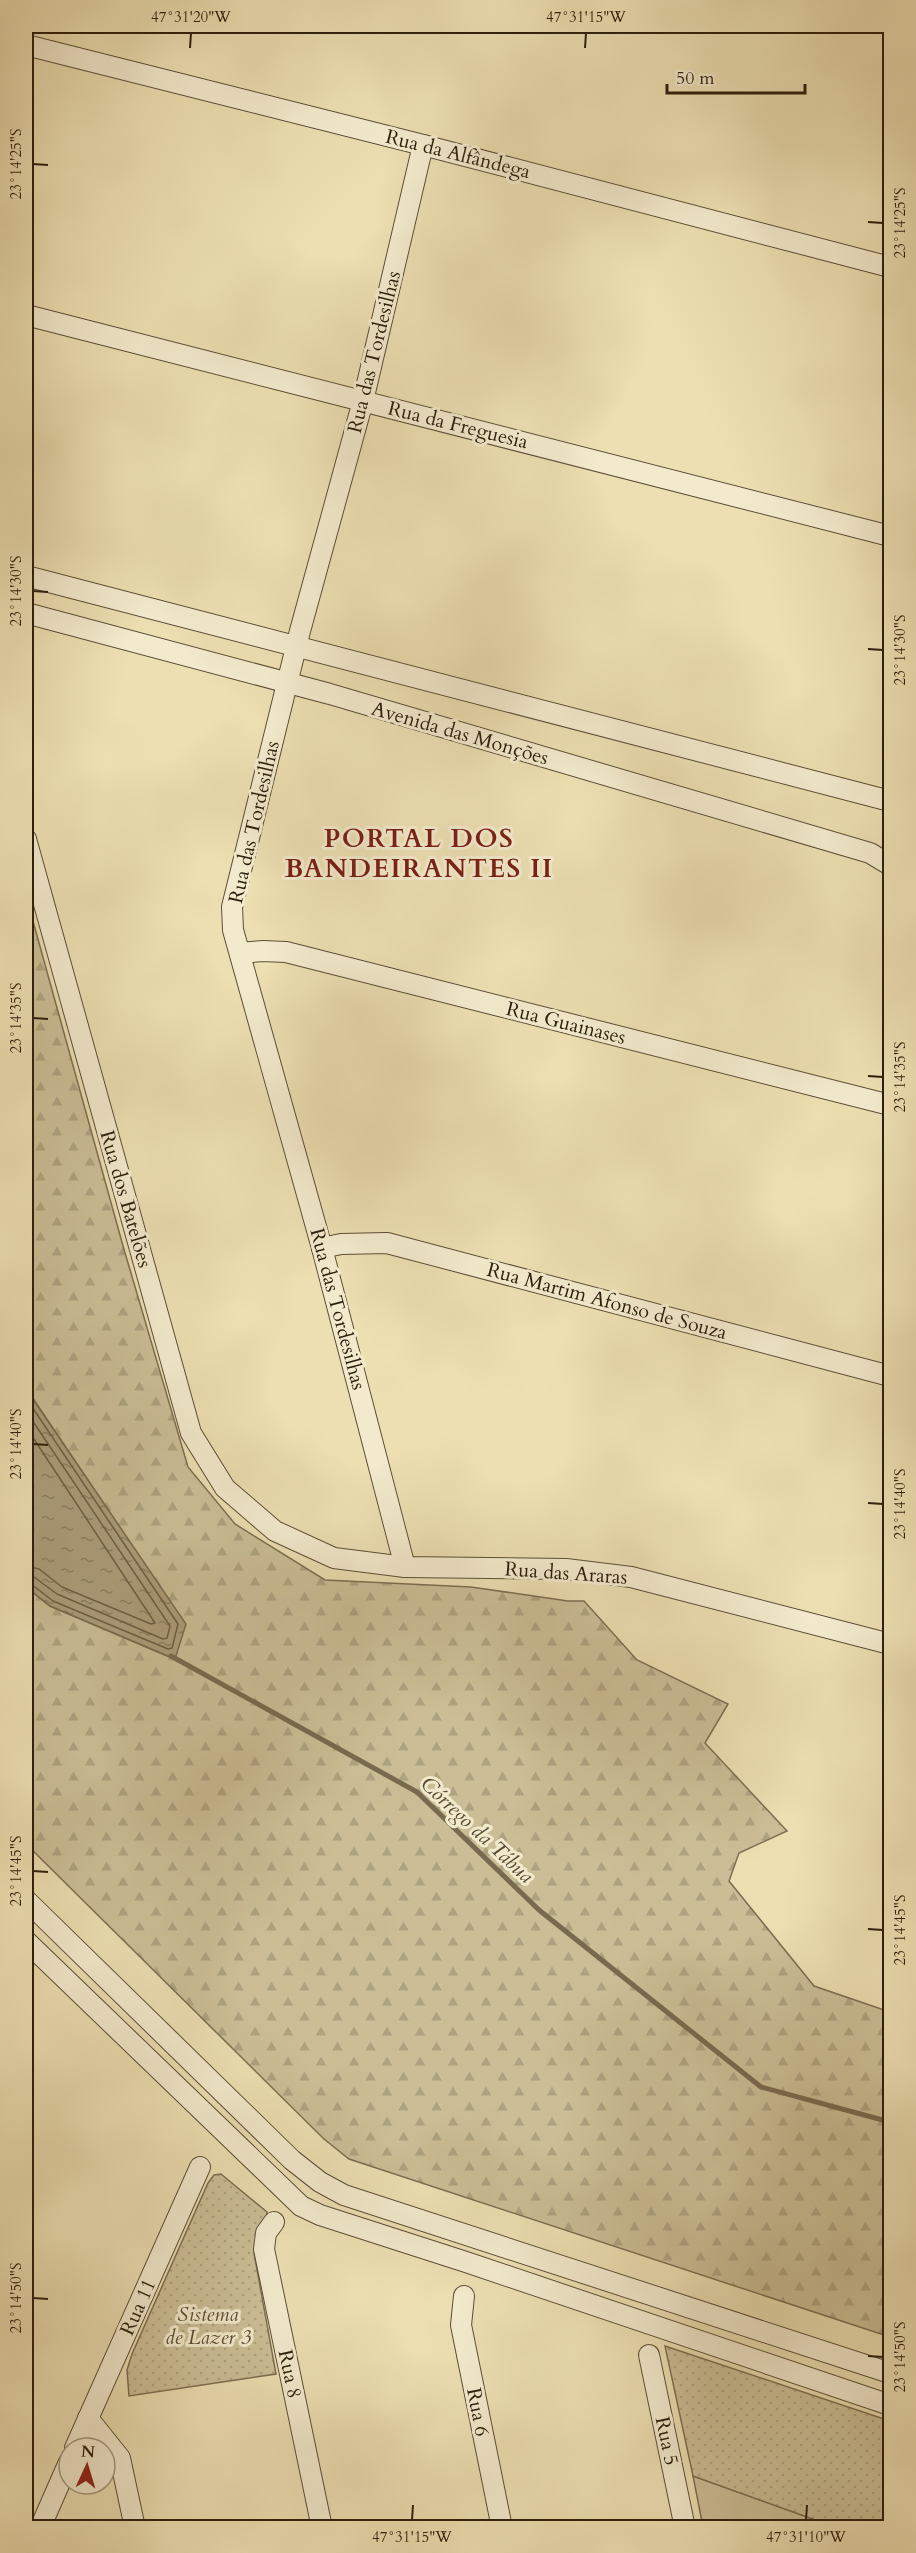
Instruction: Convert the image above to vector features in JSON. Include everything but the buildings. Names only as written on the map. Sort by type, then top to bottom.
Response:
[{"type":"street","name":"Rua da Alfândega","points":[[26,45],[423,145],[891,267]]},
{"type":"street","name":"Rua das Tordesilhas","points":[[405,1567],[322,1248],[233,930],[232,907],[296,646],[363,401],[423,145]]},
{"type":"street","name":"Rua da Freguesia","points":[[26,315],[891,536]]},
{"type":"street","name":"Avenida das Monções","points":[[26,576],[891,801]]},
{"type":"street","name":"Avenida das Monções","points":[[26,613],[287,683],[870,853],[891,866]]},
{"type":"street","name":"Rua dos Batelões","points":[[26,839],[191,1433],[225,1488],[275,1531]]},
{"type":"street","name":"Rua Guainases","points":[[240,953],[286,952],[891,1105]]},
{"type":"street","name":"Rua Martim Afonso de Souza","points":[[322,1248],[341,1244],[387,1243],[891,1376]]},
{"type":"street","name":"Rua das Araras","points":[[275,1531],[334,1558],[405,1567],[566,1569],[620,1575],[891,1644]]},
{"type":"street","points":[[26,1900],[292,2160],[320,2182],[344,2195],[891,2373]]},
{"type":"street","points":[[26,1941],[301,2206],[320,2215],[891,2405]]},
{"type":"street","name":"Rua 11","points":[[80,2436],[200,2167]]},
{"type":"street","name":"Rua 8","points":[[274,2222],[266,2234],[264,2249],[322,2528]]},
{"type":"street","points":[[466,2262],[476,2237]]},
{"type":"street","name":"Rua 6","points":[[464,2296],[461,2325],[502,2528]]},
{"type":"street","name":"Rua 5","points":[[649,2355],[684,2528]]},
{"type":"street","points":[[88,2418],[120,2458],[135,2528]]},
{"type":"street","points":[[40,2528],[57,2489]]},
{"type":"green space","points":[[26,896],[123,1246],[188,1467],[235,1524],[325,1580],[471,1587],[568,1601],[584,1601],[637,1660],[728,1704],[705,1743],[787,1831],[739,1853],[729,1881],[814,1986],[890,2012],[890,2337],[349,2159],[324,2139],[26,1844],[26,1587],[50,1606],[174,1659],[185,1624],[30,1394],[26,1376]]},
{"type":"green space","name":"Sistema de Lazer 3","points":[[221,2174],[267,2212],[266,2221],[257,2234],[254,2253],[276,2374],[129,2396],[127,2370],[132,2354],[208,2183],[214,2175]]},
{"type":"green space","points":[[665,2346],[890,2421],[890,2527],[835,2527],[693,2476]]},
{"type":"green space","points":[[693,2476],[835,2527],[703,2527]]},
{"type":"water","points":[[26,1376],[30,1395],[186,1624],[175,1659],[50,1606],[26,1587]]},
{"type":"waterway","name":"Córrego da Tábua","points":[[171,1656],[417,1792],[539,1910],[761,2087],[890,2122]]},
{"type":"district","name":"PORTAL DOS BANDEIRANTES II","points":[[419,853]]}]
